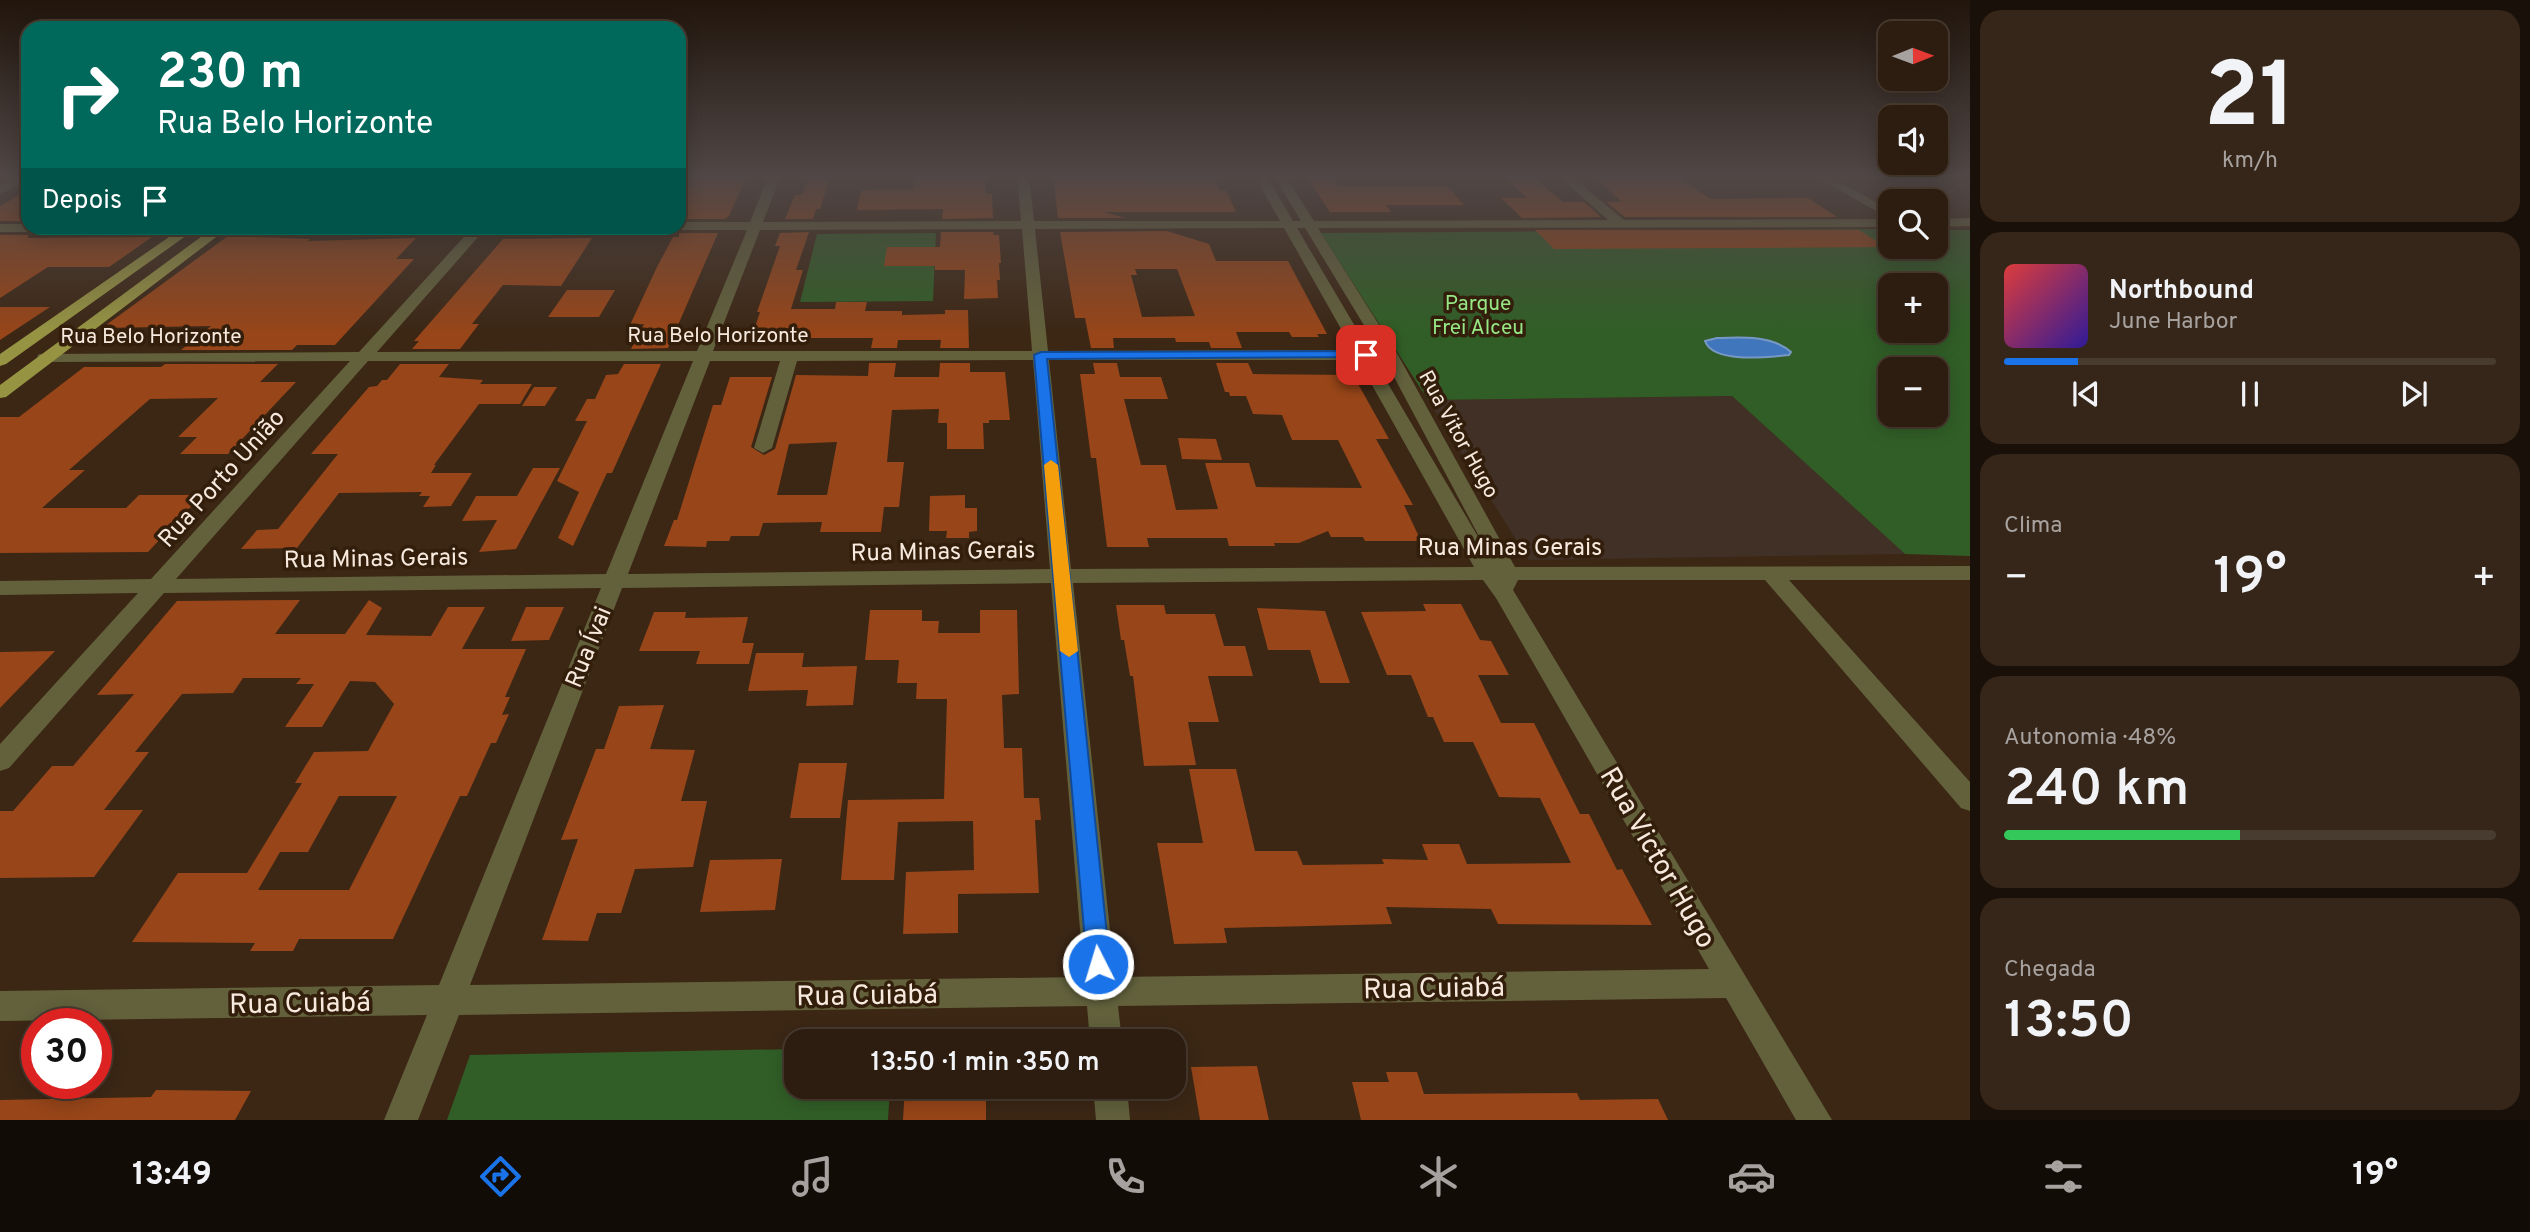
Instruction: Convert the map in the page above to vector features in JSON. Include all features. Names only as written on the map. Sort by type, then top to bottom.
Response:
[{"type":"main road","points":[[0,361],[181,235]]},
{"type":"main road","points":[[0,393],[210,235]]},
{"type":"street","name":"Rua Ívai","points":[[401,1120],[754,227]]},
{"type":"street","points":[[1028,227],[1105,1029]]},
{"type":"street","name":"Rua Vitor Hugo","points":[[1291,227],[1501,580]]},
{"type":"street","name":"Rua Vitor Hugo","points":[[1311,227],[1390,355],[1501,580]]},
{"type":"street","points":[[0,228],[21,228]]},
{"type":"street","name":"Rua Porto União","points":[[0,761],[473,235]]},
{"type":"street","name":"Rua Belo Horizonte","points":[[45,357],[1390,355]]},
{"type":"street","points":[[763,448],[790,356]]},
{"type":"street","points":[[1771,573],[1970,800]]},
{"type":"street","name":"Rua Minas Gerais","points":[[0,588],[1062,576],[1501,580],[1771,573],[1970,573]]},
{"type":"street","name":"Rua Victor Hugo","points":[[1501,580],[1815,1120]]},
{"type":"street","name":"Rua Cuiabá","points":[[0,1006],[1733,983]]},
{"type":"street","points":[[1111,1099],[1113,1120]]},
{"type":"shaded area","points":[[1732,396],[1905,554],[1529,560],[1428,400]]},
{"type":"green space","name":"Parque Frei Alceu","points":[[1878,229],[1878,259],[1948,259],[1948,230],[1970,230],[1970,556],[1905,554],[1732,396],[1428,400],[1321,233]]},
{"type":"green space","points":[[936,233],[933,301],[800,302],[817,234]]},
{"type":"green space","points":[[784,1049],[784,1099],[889,1099],[888,1120],[447,1120],[470,1055]]},
{"type":"water","points":[[1717,338],[1766,340],[1791,352],[1789,355],[1769,357],[1730,356],[1710,348],[1705,341]]},
{"type":"building","points":[[1535,230],[1859,230],[1878,242],[1878,247],[1554,249]]},
{"type":"building","points":[[1167,231],[1209,244],[1216,261],[1288,261],[1327,334],[1317,334],[1319,337],[1292,337],[1289,332],[1236,332],[1242,348],[1211,348],[1209,342],[1176,342],[1175,338],[1113,338],[1114,348],[1091,348],[1085,318],[1075,318],[1060,232]],"holes":[[[1135,269],[1177,269],[1195,316],[1142,317],[1131,275],[1137,275]]]},
{"type":"building","points":[[809,232],[796,270],[803,270],[791,309],[835,309],[836,302],[867,302],[865,311],[902,311],[902,315],[945,314],[945,310],[968,310],[969,348],[940,348],[941,340],[898,340],[897,348],[871,348],[873,338],[795,338],[797,333],[753,333],[760,312],[757,312],[780,246],[775,246],[780,233]]},
{"type":"building","points":[[941,232],[993,232],[994,235],[999,235],[1001,263],[1000,280],[997,280],[998,298],[964,299],[965,270],[935,270],[935,266],[884,266],[887,247],[940,247]]},
{"type":"building","points":[[686,233],[718,233],[668,348],[631,349],[644,324],[630,325],[673,237]]},
{"type":"building","points":[[0,235],[28,235],[28,238],[152,237],[109,267],[48,267],[0,298]]},
{"type":"building","points":[[228,236],[310,239],[308,241],[416,238],[396,259],[414,259],[335,345],[297,345],[292,350],[181,350],[211,326],[102,328]]},
{"type":"building","points":[[592,238],[561,286],[503,285],[472,324],[479,324],[460,349],[412,349],[419,341],[414,341],[503,239]]},
{"type":"building","points":[[567,290],[615,290],[599,317],[548,317]]},
{"type":"building","points":[[0,307],[50,307],[0,340]]},
{"type":"building","points":[[869,363],[896,363],[894,377],[939,377],[940,363],[970,363],[970,372],[1005,372],[1010,420],[989,420],[989,423],[983,423],[984,449],[947,449],[947,423],[938,423],[939,409],[892,410],[887,462],[904,462],[899,507],[884,507],[881,532],[820,532],[822,522],[763,523],[759,536],[731,536],[729,541],[707,541],[706,547],[664,546],[674,520],[677,520],[713,405],[721,405],[730,377],[772,377],[751,447],[764,455],[775,449],[796,375],[868,376]],"holes":[[[837,442],[827,495],[777,495],[789,444]]]},
{"type":"building","points":[[1093,363],[1117,363],[1120,377],[1161,377],[1168,399],[1124,399],[1141,465],[1166,465],[1176,510],[1218,509],[1205,463],[1249,463],[1256,487],[1362,488],[1338,440],[1292,440],[1282,415],[1253,414],[1246,396],[1230,396],[1229,392],[1225,392],[1216,363],[1248,363],[1253,374],[1353,375],[1389,439],[1376,439],[1413,505],[1404,505],[1421,541],[1365,541],[1363,537],[1331,537],[1328,531],[1299,543],[1274,543],[1275,546],[1229,546],[1227,538],[1147,538],[1149,547],[1107,547],[1096,458],[1091,458],[1080,374],[1095,374]]},
{"type":"building","points":[[165,364],[278,364],[260,382],[296,382],[228,454],[180,454],[197,437],[178,437],[218,398],[150,399],[69,470],[85,470],[42,508],[126,508],[139,495],[202,495],[148,552],[0,553],[0,417],[19,417],[84,367],[161,367]]},
{"type":"building","points":[[400,364],[449,364],[439,377],[483,380],[480,384],[532,384],[520,404],[479,404],[434,465],[431,473],[472,473],[451,506],[423,507],[430,496],[419,496],[422,492],[339,493],[297,548],[241,549],[257,530],[278,529],[338,454],[311,454],[369,387],[387,380]]},
{"type":"building","points":[[624,364],[661,364],[612,473],[607,473],[573,546],[558,538],[579,492],[557,481],[587,421],[575,421],[587,399],[595,399],[606,375],[618,374]]},
{"type":"building","points":[[534,387],[557,387],[545,406],[522,406]]},
{"type":"building","points":[[1178,438],[1216,439],[1222,460],[1182,459]]},
{"type":"building","points":[[533,468],[560,468],[516,549],[479,552],[497,520],[462,521],[476,496],[517,496]]},
{"type":"building","points":[[965,495],[965,508],[977,508],[977,531],[969,532],[969,538],[946,538],[947,531],[929,531],[930,496]]},
{"type":"building","points":[[300,600],[275,634],[345,634],[369,600],[382,608],[366,635],[431,636],[448,607],[485,607],[462,649],[526,649],[505,697],[510,697],[502,715],[509,714],[496,743],[491,743],[467,796],[460,796],[393,939],[299,939],[293,951],[250,951],[255,943],[132,942],[178,873],[247,873],[302,783],[295,783],[314,752],[368,751],[394,704],[375,682],[350,681],[322,727],[285,727],[314,684],[296,684],[301,678],[243,678],[233,693],[182,694],[135,752],[149,752],[104,810],[143,810],[94,877],[0,878],[0,811],[13,811],[52,766],[73,766],[134,694],[97,695],[177,601]],"holes":[[[339,796],[397,796],[349,890],[258,890],[280,852],[308,852]]]},
{"type":"building","points":[[1423,604],[1461,604],[1480,640],[1491,641],[1509,675],[1478,675],[1501,723],[1534,723],[1580,814],[1589,814],[1617,870],[1622,869],[1652,925],[1498,924],[1491,909],[1386,907],[1392,924],[1224,928],[1227,943],[1174,944],[1157,843],[1203,843],[1189,769],[1236,769],[1255,851],[1297,851],[1303,865],[1384,864],[1382,859],[1428,860],[1422,844],[1459,844],[1467,864],[1571,863],[1540,798],[1499,797],[1473,742],[1444,742],[1433,717],[1428,717],[1411,675],[1387,675],[1361,612],[1426,611]]},
{"type":"building","points":[[1116,605],[1164,605],[1166,614],[1215,614],[1224,646],[1245,646],[1253,676],[1208,676],[1219,722],[1188,722],[1196,765],[1144,766],[1133,676],[1130,676],[1124,640],[1121,640]]},
{"type":"building","points":[[526,607],[564,607],[549,640],[511,641]]},
{"type":"building","points":[[1257,608],[1325,611],[1350,683],[1320,683],[1310,650],[1268,650]]},
{"type":"building","points":[[870,610],[922,610],[922,621],[939,621],[938,633],[980,633],[980,610],[1017,610],[1019,694],[1002,695],[1004,748],[1022,748],[1024,798],[1039,798],[1041,820],[1035,820],[1039,893],[958,894],[958,933],[903,934],[906,872],[974,870],[973,821],[898,822],[894,880],[841,880],[848,800],[944,799],[947,699],[916,699],[917,683],[897,683],[899,660],[865,660]]},
{"type":"building","points":[[654,612],[686,612],[685,618],[748,617],[742,643],[754,643],[749,664],[696,664],[700,651],[639,651]]},
{"type":"building","points":[[55,651],[0,708],[0,652]]},
{"type":"building","points":[[756,653],[804,653],[802,667],[857,666],[853,705],[806,706],[808,690],[748,691]]},
{"type":"building","points":[[664,705],[650,749],[695,750],[681,801],[707,801],[693,867],[635,869],[621,913],[597,913],[588,941],[542,940],[578,839],[561,840],[596,749],[604,749],[619,706]]},
{"type":"building","points":[[799,763],[847,763],[840,818],[790,818]]},
{"type":"building","points":[[782,859],[775,910],[700,912],[710,860]]},
{"type":"building","points":[[1257,1066],[1269,1120],[1200,1120],[1191,1067]]},
{"type":"building","points":[[1386,1072],[1417,1072],[1424,1094],[1577,1093],[1580,1100],[1658,1099],[1668,1120],[1361,1120],[1352,1082],[1389,1082]]},
{"type":"building","points":[[156,1090],[251,1091],[235,1120],[0,1120],[0,1100],[151,1097]]},
{"type":"building","points":[[904,1099],[986,1099],[986,1120],[903,1120]]},
{"type":"slow traffic","points":[[1051,465],[1069,651]]},
{"type":"route","points":[[1098,964],[1041,355],[1366,355]]}]
